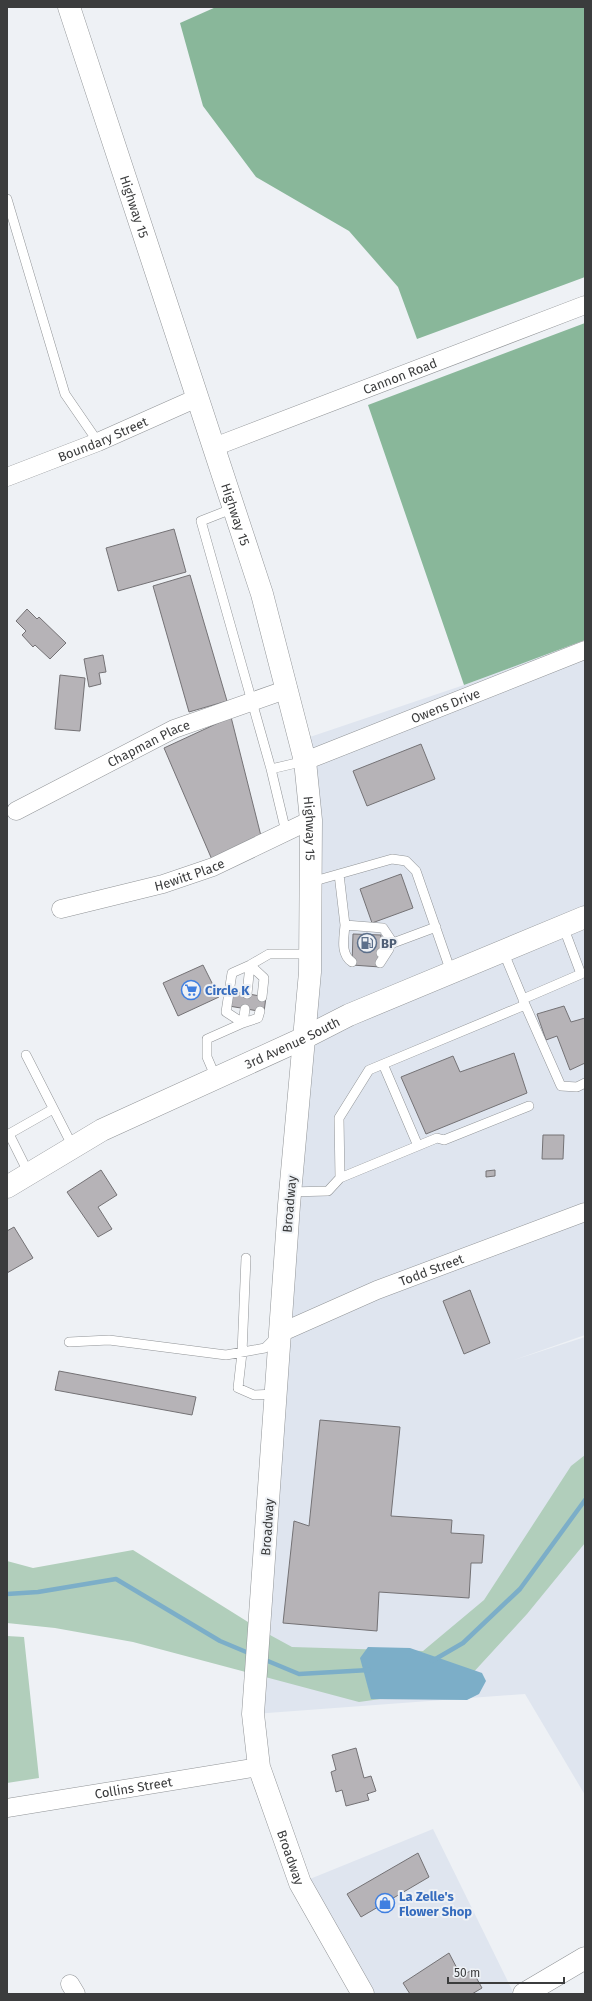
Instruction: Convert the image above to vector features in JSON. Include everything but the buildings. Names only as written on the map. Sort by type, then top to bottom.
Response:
[{"type":"main road","name":"Highway 15","points":[[69,7],[262,594],[288,689],[305,761],[311,820],[311,882],[310,954],[304,1038]]},
{"type":"main road","name":"3rd Avenue South","points":[[7,1186],[102,1130],[304,1038],[349,1015],[585,917]]},
{"type":"main road","name":"Broadway","points":[[304,1038],[290,1192],[253,1714],[259,1767],[300,1883],[363,1994]]},
{"type":"main road","points":[[524,1994],[585,1958]]},
{"type":"street","name":"Cannon Road","points":[[214,447],[585,305]]},
{"type":"street","name":"Boundary Street","points":[[7,477],[98,442],[197,398]]},
{"type":"street","name":"Owens Drive","points":[[305,761],[585,650]]},
{"type":"street","name":"Chapman Place","points":[[16,811],[174,729],[288,689]]},
{"type":"street","name":"Hewitt Place","points":[[60,909],[163,884],[206,870],[311,820]]},
{"type":"street","name":"Todd Street","points":[[280,1333],[377,1290],[585,1212]]},
{"type":"street","name":"Collins Street","points":[[7,1808],[259,1767]]},
{"type":"lane","points":[[7,199],[65,394],[98,442]]},
{"type":"lane","points":[[234,508],[201,521],[271,769],[286,832]]},
{"type":"lane","points":[[271,769],[305,761]]},
{"type":"lane","points":[[311,882],[392,859],[406,862],[416,871],[451,972]]},
{"type":"lane","points":[[339,874],[348,951],[346,959],[352,962]]},
{"type":"lane","points":[[345,925],[383,928],[394,943]]},
{"type":"lane","points":[[340,1178],[340,1118],[369,1070],[524,1002],[581,974],[563,926]]},
{"type":"lane","points":[[381,953],[394,943],[436,927]]},
{"type":"lane","points":[[380,963],[394,943]]},
{"type":"lane","points":[[503,951],[561,1086],[577,1087],[585,1083]]},
{"type":"lane","points":[[243,1023],[226,1012],[232,973],[269,954],[310,954]]},
{"type":"lane","points":[[247,994],[250,965]]},
{"type":"lane","points":[[250,965],[264,978],[262,996]]},
{"type":"lane","points":[[243,1023],[246,1009]]},
{"type":"lane","points":[[216,1078],[207,1057],[207,1039],[258,1018],[260,1011]]},
{"type":"lane","points":[[26,1055],[72,1147]]},
{"type":"lane","points":[[383,1064],[418,1146]]},
{"type":"lane","points":[[290,1192],[328,1191],[340,1178],[437,1138],[444,1140],[529,1106]]},
{"type":"lane","points":[[29,1174],[9,1134],[53,1108]]},
{"type":"lane","points":[[246,1258],[242,1353],[238,1388],[254,1395],[276,1394]]},
{"type":"lane","points":[[69,1342],[109,1340],[226,1355],[265,1348],[280,1333]]},
{"type":"shaded area","points":[[585,640],[585,1335],[514,1360],[585,1337],[585,1795],[525,1694],[253,1714],[304,1038],[301,740],[464,685]]},
{"type":"shaded area","points":[[433,1829],[514,1994],[363,1994],[300,1883]]},
{"type":"green space","points":[[216,7],[585,7],[585,277],[417,339],[398,287],[349,231],[256,177],[203,106],[180,23]]},
{"type":"green space","points":[[585,323],[585,640],[464,685],[368,405]]},
{"type":"green space","points":[[585,1455],[585,1543],[527,1614],[459,1688],[359,1702],[133,1642],[55,1628],[7,1623],[7,1561],[33,1568],[133,1550],[259,1629],[292,1647],[423,1651],[484,1600],[571,1466]]},
{"type":"green space","points":[[7,1636],[24,1637],[39,1778],[7,1783]]},
{"type":"water","points":[[368,1647],[410,1648],[482,1673],[486,1681],[479,1694],[467,1700],[371,1699],[360,1658]]},
{"type":"waterway","points":[[432,1661],[463,1643],[520,1589],[585,1500]]},
{"type":"waterway","points":[[7,1594],[38,1592],[116,1579],[220,1641],[251,1654]]},
{"type":"waterway","points":[[263,1659],[299,1674],[369,1670]]},
{"type":"place","name":"BP","points":[[367,943]]},
{"type":"place","name":"Circle K","points":[[191,990]]},
{"type":"place","name":"La Zelle's Flower Shop","points":[[385,1903]]}]
